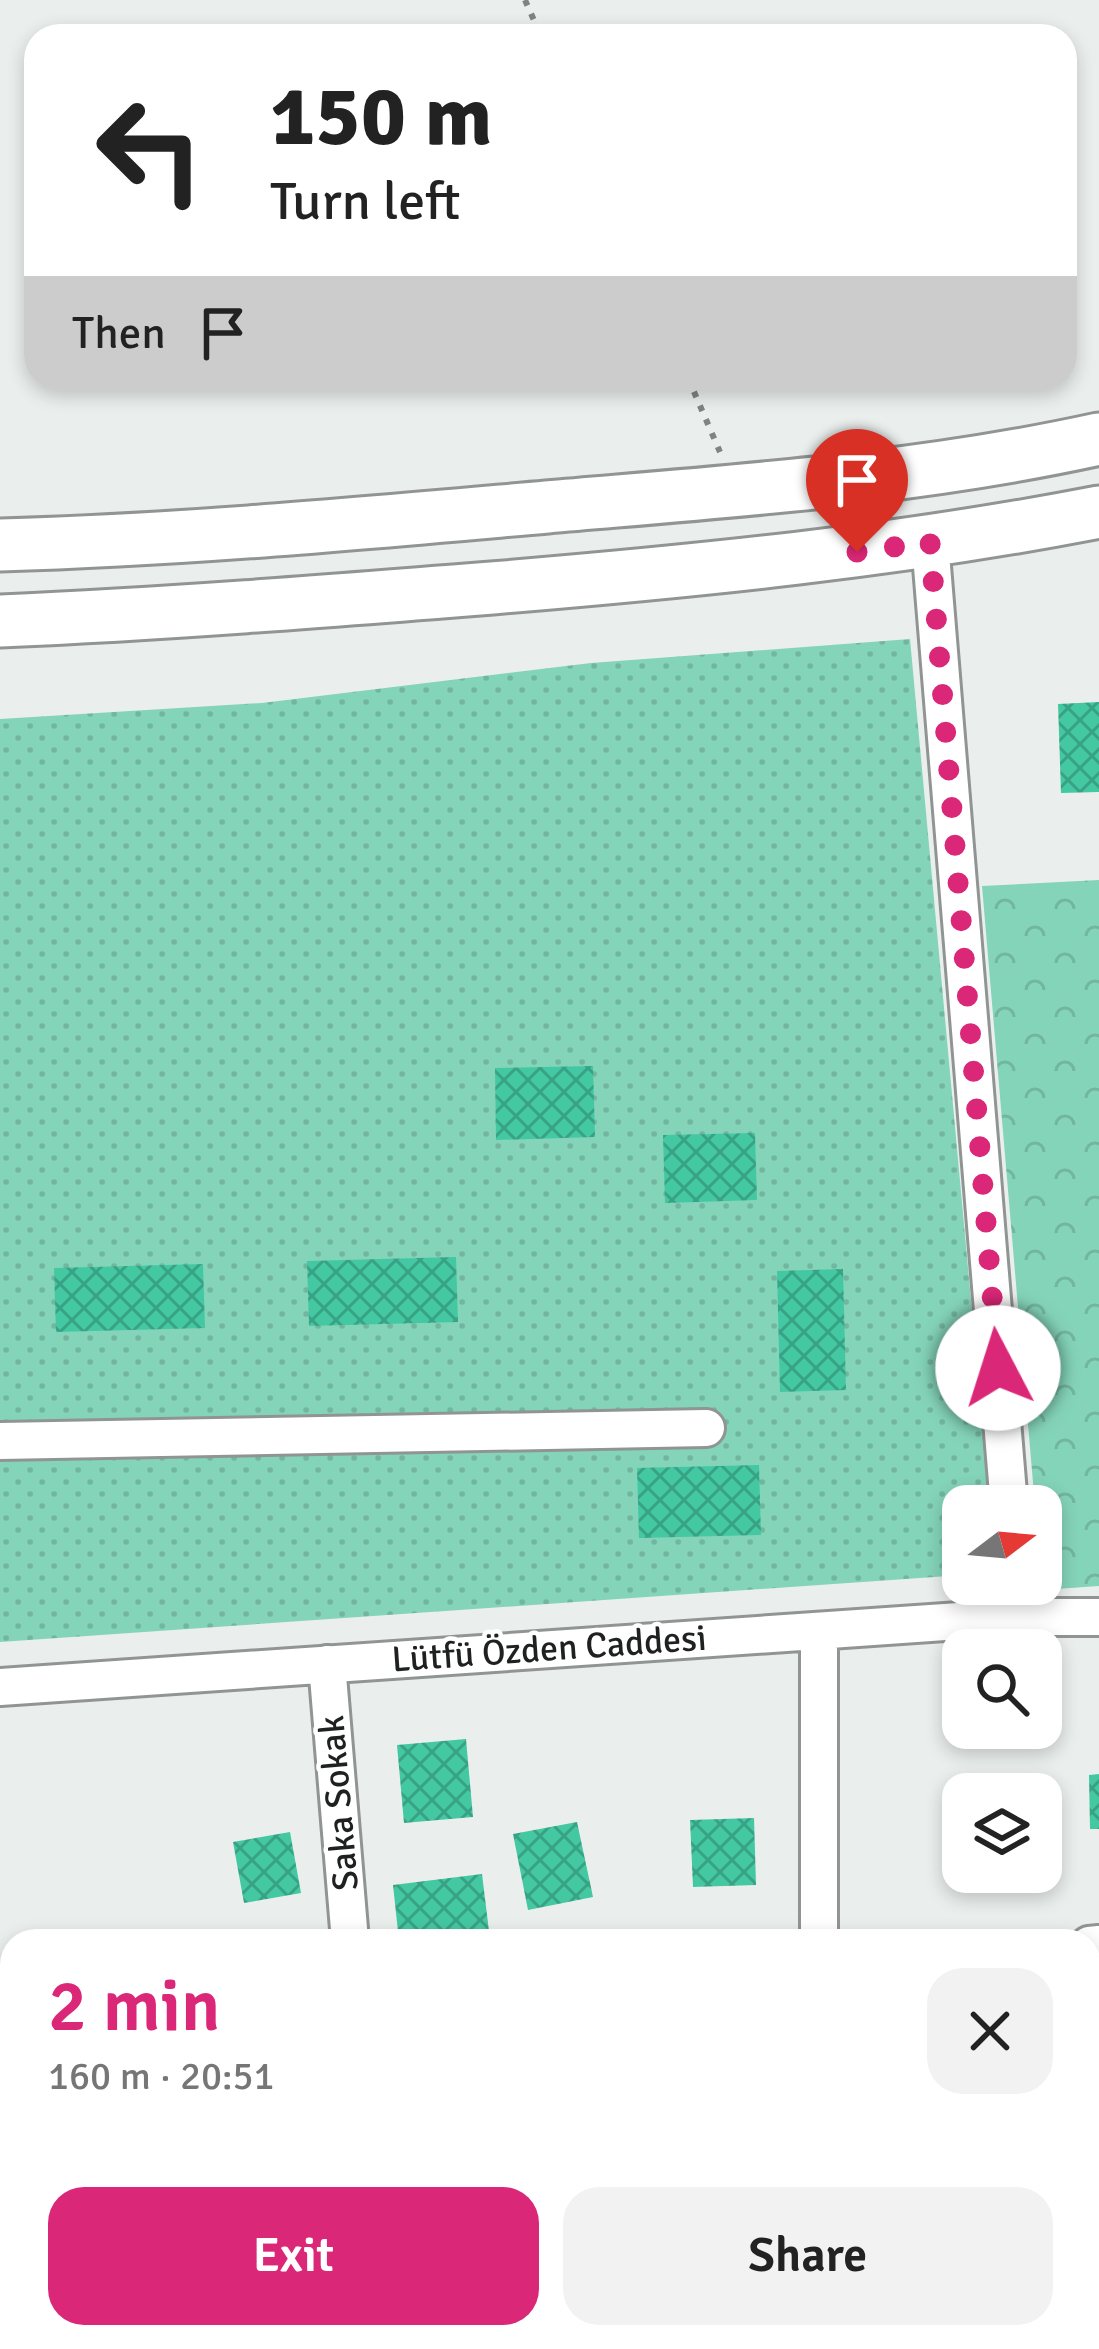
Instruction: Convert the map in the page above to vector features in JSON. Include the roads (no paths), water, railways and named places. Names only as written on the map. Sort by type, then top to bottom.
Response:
[{"type":"main road","points":[[0,545],[141,542],[737,491],[944,468],[1099,439]]},
{"type":"main road","points":[[0,621],[164,613],[678,572],[930,542],[1099,512]]},
{"type":"street","points":[[930,542],[1008,1485]]},
{"type":"street","points":[[0,1442],[706,1428]]},
{"type":"street","name":"Lütfü Özden Caddesi","points":[[0,1687],[819,1631],[991,1605]]},
{"type":"street","name":"Lütfü Özden Caddesi","points":[[1038,1605],[1099,1617]]},
{"type":"street","points":[[819,1631],[819,1929]]},
{"type":"street","name":"Saka Sokak","points":[[327,1664],[349,1929]]}]
